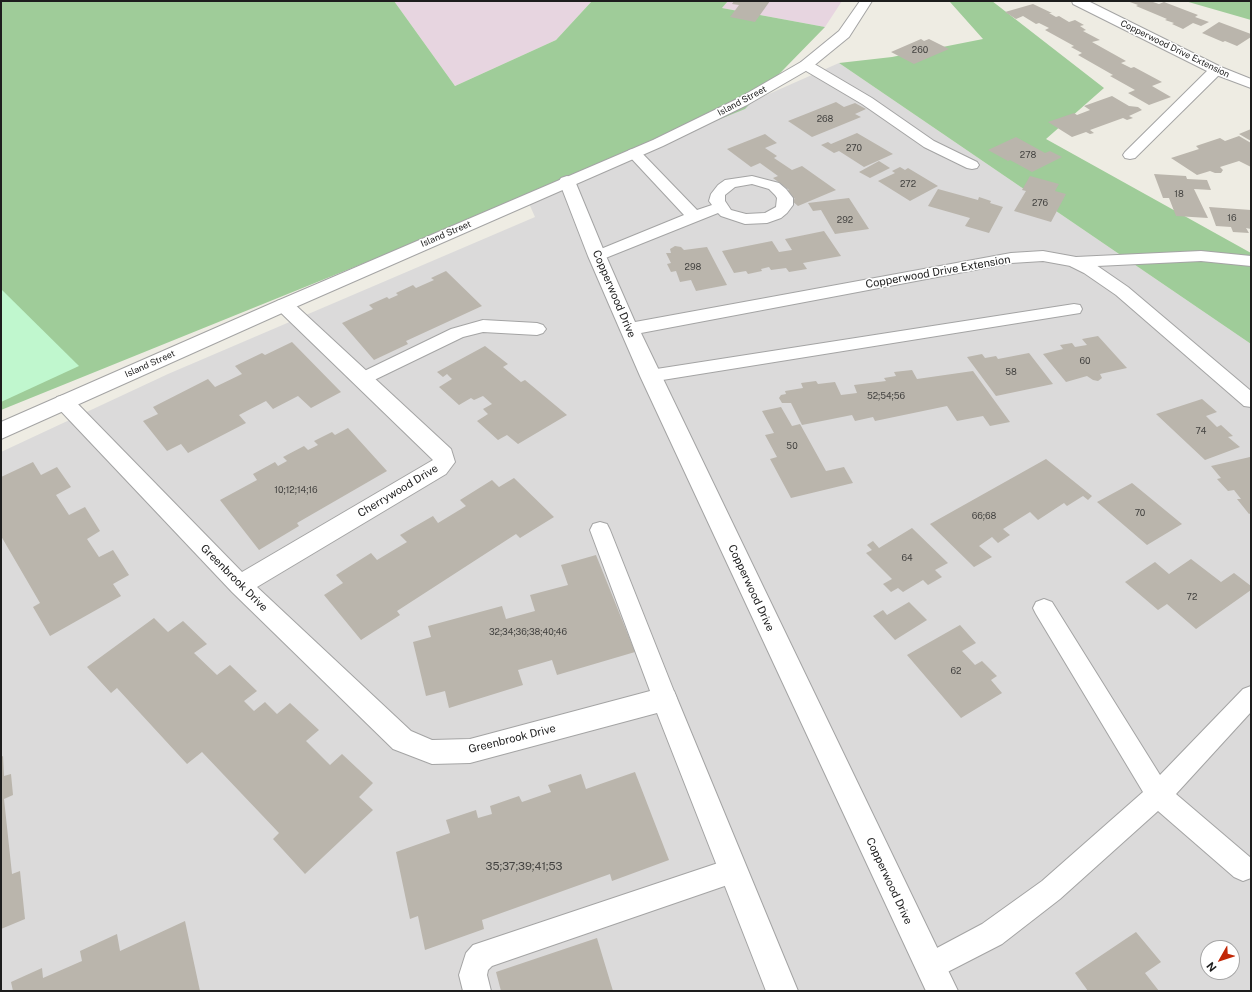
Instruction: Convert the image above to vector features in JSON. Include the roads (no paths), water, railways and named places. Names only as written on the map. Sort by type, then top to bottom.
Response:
[{"type":"street","name":"Island Street","points":[[1,432],[64,402],[284,304],[634,153],[742,102],[806,65],[844,34],[866,1]]},
{"type":"street","name":"Copperwood Drive Extension","points":[[1078,1],[1216,70],[1251,84]]},
{"type":"street","name":"Copperwood Drive","points":[[567,181],[597,256],[650,376],[936,979]]},
{"type":"street","name":"Copperwood Drive Extension","points":[[629,329],[994,260],[1044,256],[1076,262],[1201,256],[1251,261]]},
{"type":"street","name":"Cherrywood Drive","points":[[240,585],[438,468],[444,462],[443,455],[284,304]]},
{"type":"street","name":"Greenbrook Drive","points":[[64,402],[240,585],[402,740],[432,752],[470,751],[665,699]]},
{"type":"street","points":[[665,699],[782,991]]},
{"type":"lane","points":[[806,65],[867,101],[929,144],[972,165]]},
{"type":"lane","points":[[1130,155],[1216,70]]},
{"type":"lane","points":[[634,153],[694,216]]},
{"type":"lane","points":[[597,256],[694,216],[721,207]]},
{"type":"lane","points":[[1076,262],[1090,269],[1122,291],[1251,401]]},
{"type":"lane","points":[[650,376],[1074,309]]},
{"type":"lane","points":[[362,379],[458,333],[483,326],[537,329]]},
{"type":"lane","points":[[600,530],[665,699]]},
{"type":"lane","points":[[1044,608],[1158,795],[1243,868]]},
{"type":"lane","points":[[936,979],[1045,894],[1158,795],[1251,696]]},
{"type":"lane","points":[[477,991],[473,975],[476,963],[483,955],[733,871]]}]
